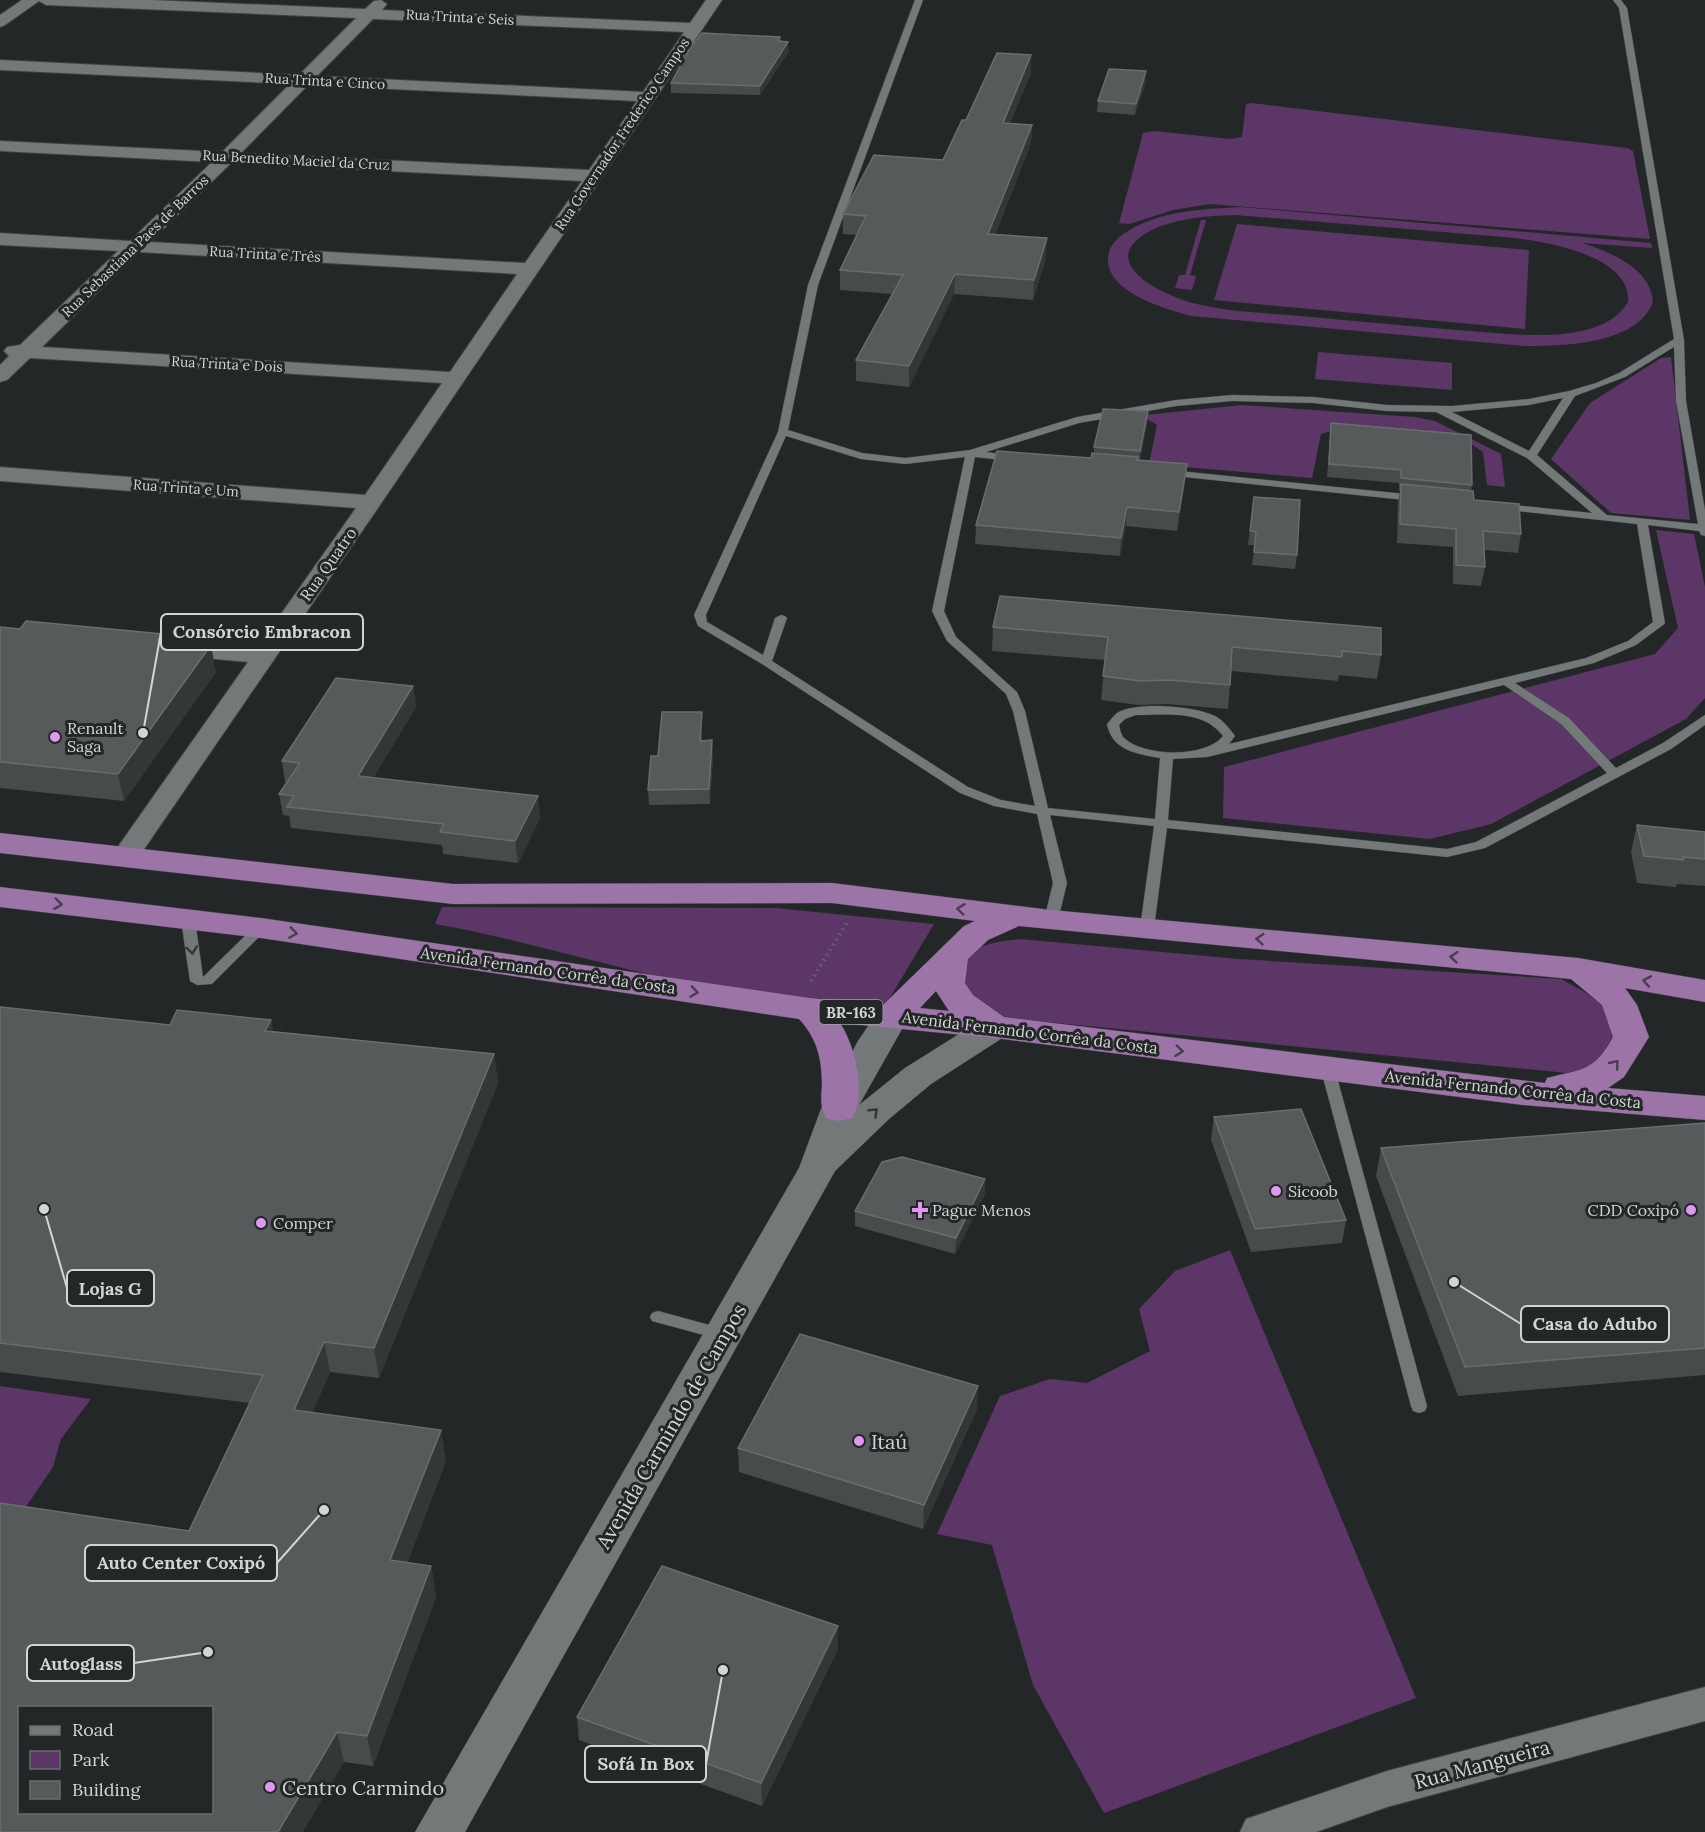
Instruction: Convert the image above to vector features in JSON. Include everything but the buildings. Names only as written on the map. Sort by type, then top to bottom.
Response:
[{"type":"highway","points":[[0,843],[453,894],[832,893],[1051,920],[1578,969],[1705,991]]},
{"type":"highway","name":"Avenida Fernando Corrêa da Costa","points":[[0,897],[809,997],[893,1015],[1328,1070],[1523,1093],[1705,1108]]},
{"type":"highway","points":[[893,1015],[976,933],[1014,916]]},
{"type":"highway","points":[[952,956],[948,983],[961,1003],[995,1027]]},
{"type":"highway","points":[[1523,1093],[1593,1082],[1616,1066],[1631,1037],[1623,1007],[1608,989],[1578,969]]},
{"type":"highway","points":[[809,997],[835,1043],[840,1072],[839,1108]]},
{"type":"main road","name":"Avenida Carmindo de Campos","points":[[439,1832],[818,1168],[839,1108],[893,1015]]},
{"type":"main road","points":[[818,1168],[876,1110],[918,1076],[995,1027]]},
{"type":"street","points":[[0,22],[32,0]]},
{"type":"street","name":"Rua Trinta e Seis","points":[[46,0],[377,6],[694,28]]},
{"type":"street","name":"Rua Governador Frederico Campos","points":[[530,269],[714,0]]},
{"type":"street","name":"Rua Sebastiana Paes de Barros","points":[[0,376],[227,157],[377,6]]},
{"type":"street","name":"Rua Trinta e Cinco","points":[[0,65],[649,97]]},
{"type":"street","name":"Rua Benedito Maciel da Cruz","points":[[0,146],[593,176]]},
{"type":"street","name":"Rua Trinta e Três","points":[[0,239],[530,269]]},
{"type":"street","name":"Rua Quatro","points":[[124,858],[530,269]]},
{"type":"street","name":"Rua Trinta e Dois","points":[[0,350],[455,378]]},
{"type":"street","name":"Rua Trinta e Um","points":[[0,474],[371,502]]},
{"type":"street","points":[[143,645],[263,656]]},
{"type":"street","name":"Rua Mangueira","points":[[1261,1832],[1387,1789],[1705,1704]]},
{"type":"lane","points":[[920,0],[872,122],[813,285],[783,432],[700,615],[702,624],[766,662],[964,790],[998,802],[1044,811],[1447,853],[1480,845],[1667,746],[1705,719]]},
{"type":"lane","points":[[1496,506],[1642,521],[1704,530],[1681,401],[1679,340],[1623,9],[1617,0]]},
{"type":"lane","points":[[783,432],[861,456],[905,461],[971,453],[1021,440],[1077,420],[1176,403],[1244,398],[1313,400],[1387,408],[1438,409],[1529,402],[1571,394],[1622,375],[1679,340]]},
{"type":"lane","points":[[1531,456],[1571,394]]},
{"type":"lane","points":[[1438,409],[1531,456],[1603,517]]},
{"type":"lane","points":[[971,453],[1019,458]]},
{"type":"lane","points":[[971,453],[938,611],[951,639],[1011,692],[1019,711],[1060,883],[1051,920]]},
{"type":"lane","points":[[1162,473],[1424,499]]},
{"type":"lane","points":[[1207,753],[1226,742],[1229,735],[1226,729],[1202,714],[1135,711],[1121,716],[1113,724],[1119,740],[1129,746],[1167,755],[1192,756],[1207,753],[1590,661],[1632,643],[1659,623],[1642,521]]},
{"type":"lane","points":[[766,662],[781,618]]},
{"type":"lane","points":[[1505,681],[1565,721],[1615,774]]},
{"type":"lane","points":[[1147,928],[1167,755]]},
{"type":"lane","points":[[188,920],[202,981],[261,928]]},
{"type":"lane","points":[[1328,1070],[1419,1406]]},
{"type":"lane","points":[[657,1317],[723,1334]]},
{"type":"path","points":[[809,997],[850,918]]},
{"type":"green space","points":[[1246,104],[1627,148],[1633,151],[1650,239],[1210,204],[1173,210],[1129,224],[1119,223],[1143,133],[1154,131],[1230,139],[1242,137]]},
{"type":"green space","points":[[1241,207],[1651,243],[1652,248],[1582,243],[1605,251],[1637,271],[1651,290],[1653,302],[1644,316],[1631,327],[1615,335],[1577,343],[1524,346],[1191,316],[1140,298],[1117,281],[1110,271],[1108,259],[1113,243],[1132,229],[1175,213]],"holes":[[[1224,215],[1504,237],[1560,246],[1600,261],[1615,272],[1625,286],[1628,302],[1618,314],[1605,323],[1590,329],[1556,335],[1507,334],[1254,312],[1197,304],[1169,294],[1140,277],[1131,266],[1128,255],[1134,243],[1150,231],[1192,218]]]},
{"type":"green space","points":[[1201,220],[1206,220],[1190,275],[1196,276],[1192,290],[1175,288],[1179,275],[1185,275]]},
{"type":"green space","points":[[1237,224],[1529,250],[1525,329],[1214,300]]},
{"type":"green space","points":[[1318,352],[1452,363],[1452,390],[1315,379]]},
{"type":"green space","points":[[1671,357],[1690,520],[1611,513],[1551,459],[1590,403],[1661,358]]},
{"type":"green space","points":[[1242,405],[1415,417],[1435,421],[1501,454],[1505,487],[1487,485],[1483,452],[1473,445],[1331,431],[1321,434],[1312,478],[1149,464],[1157,425],[1149,420],[1126,420],[1126,417]]},
{"type":"green space","points":[[1656,530],[1694,534],[1705,587],[1705,698],[1686,719],[1491,824],[1430,839],[1223,818],[1224,767],[1655,654],[1678,628]]},
{"type":"green space","points":[[442,907],[776,908],[934,924],[882,1011],[696,983],[435,924]]},
{"type":"green space","points":[[1020,939],[1239,959],[1561,979],[1610,1010],[1615,1051],[1577,1074],[1006,1018],[963,992],[963,966],[968,956],[981,947]]},
{"type":"green space","points":[[1230,1250],[1416,1698],[1104,1813],[1033,1685],[992,1545],[937,1534],[1000,1396],[1050,1379],[1087,1383],[1150,1351],[1139,1309],[1175,1271]]},
{"type":"green space","points":[[0,1386],[91,1399],[61,1439],[53,1467],[21,1514],[0,1519]]},
{"type":"place","name":"Consórcio Embracon","points":[[143,733]]},
{"type":"place","name":"Renault Saga","points":[[55,737]]},
{"type":"place","name":"Sicoob","points":[[1276,1191]]},
{"type":"place","name":"Lojas G","points":[[44,1209]]},
{"type":"place","name":"Pague Menos","points":[[920,1210]]},
{"type":"place","name":"CDD Coxipó","points":[[1691,1210]]},
{"type":"place","name":"Comper","points":[[261,1223]]},
{"type":"place","name":"Casa do Adubo","points":[[1454,1282]]},
{"type":"place","name":"Itaú","points":[[859,1441]]},
{"type":"place","name":"Auto Center Coxipó","points":[[324,1510]]},
{"type":"place","name":"Autoglass","points":[[208,1652]]},
{"type":"place","name":"Sofá In Box","points":[[723,1670]]},
{"type":"place","name":"Centro Carmindo","points":[[270,1787]]}]
